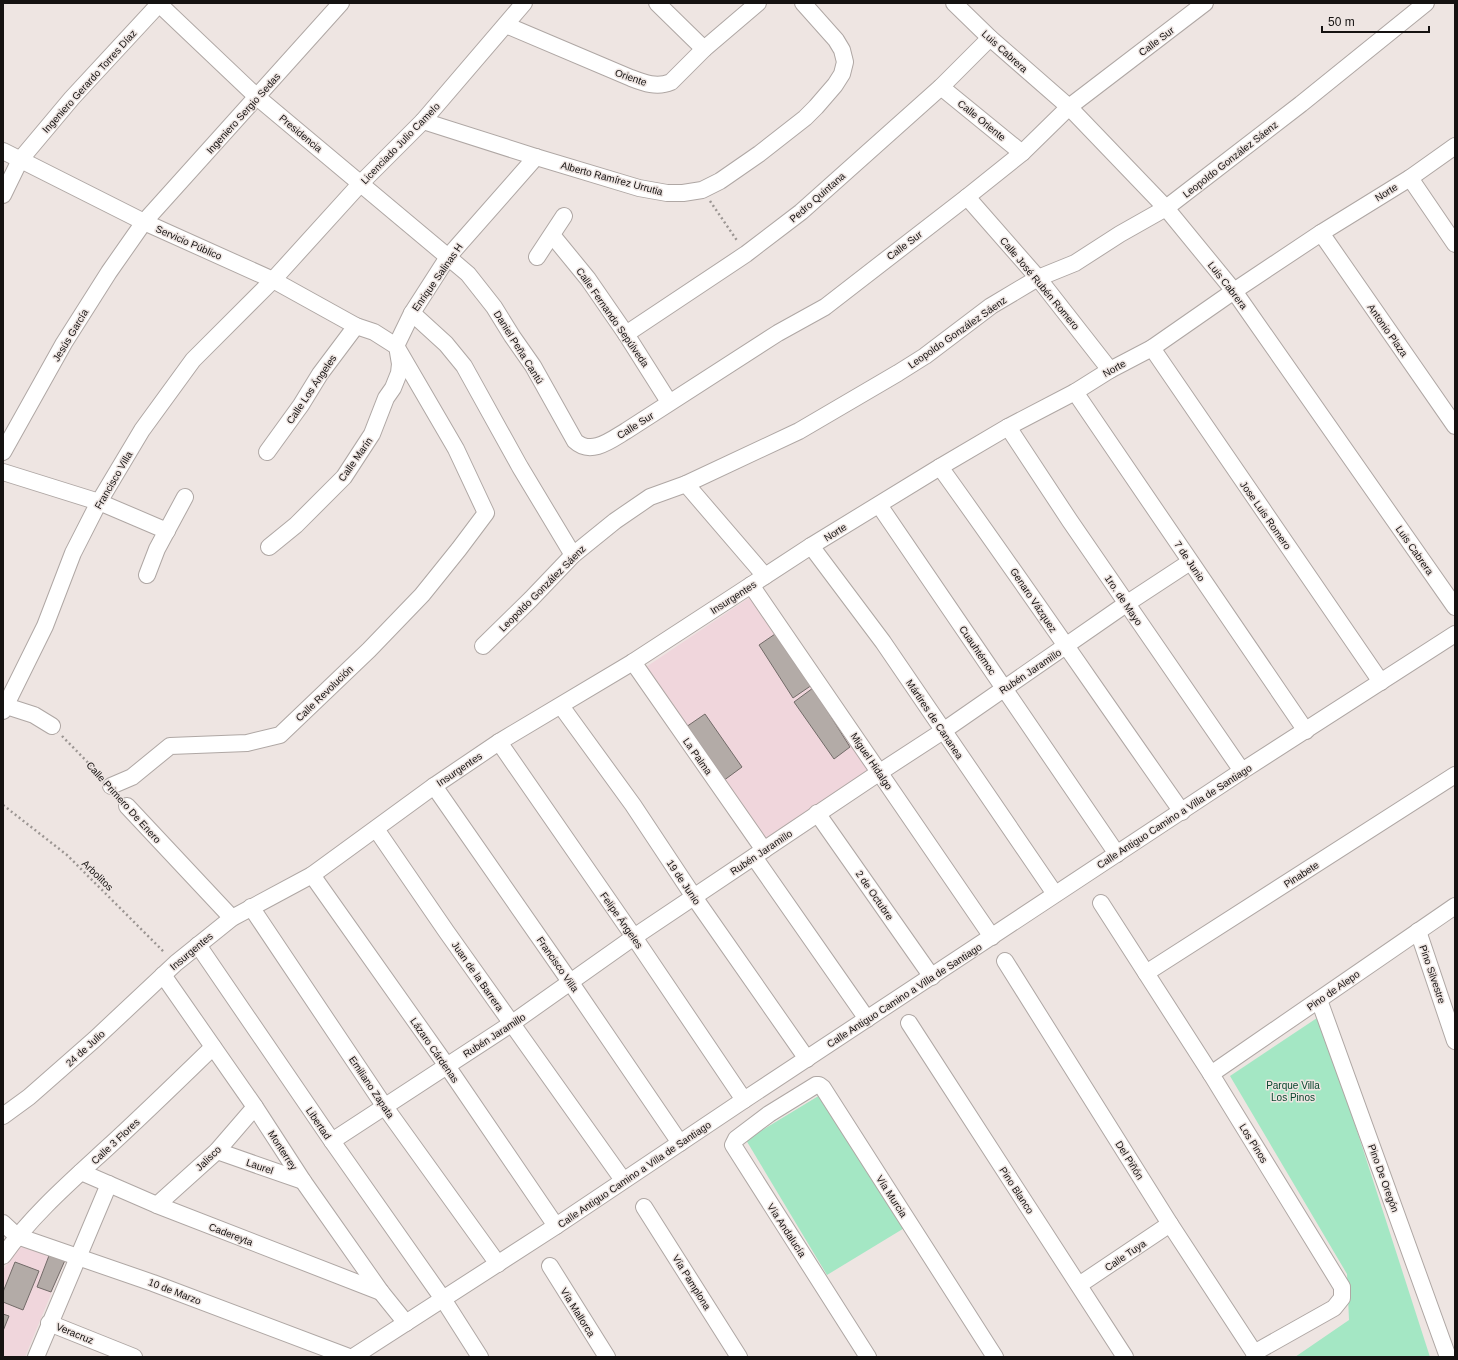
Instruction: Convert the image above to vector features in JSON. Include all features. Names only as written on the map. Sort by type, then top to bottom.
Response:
[{"type":"street","name":"Presidencia","points":[[159,3],[257,97],[448,256]]},
{"type":"street","name":"Ingeniero Gerardo Torres Díaz","points":[[3,195],[20,160],[72,98],[159,3]]},
{"type":"street","name":"Ingeniero Sergio Sedas","points":[[144,222],[341,3]]},
{"type":"street","name":"Licenciado Julio Camelo","points":[[273,280],[361,183],[423,121],[524,3]]},
{"type":"street","points":[[657,3],[704,49]]},
{"type":"street","name":"Oriente","points":[[506,25],[630,78],[645,83],[658,85],[671,82],[704,49],[758,3]]},
{"type":"street","name":"Alberto Ramírez Urrutia","points":[[423,121],[536,157],[652,190],[668,193],[683,193],[702,190],[720,181],[759,154],[811,113],[839,80],[845,62],[844,55],[836,40],[803,3]]},
{"type":"street","name":"Luis Cabrera","points":[[954,3],[990,38],[1069,107],[1166,208],[1234,291],[1455,607]]},
{"type":"street","name":"Calle Sur","points":[[580,445],[591,448],[604,444],[778,333],[825,307],[1022,153],[1069,107],[1205,3]]},
{"type":"street","name":"Leopoldo González Sáenz","points":[[483,646],[573,555],[615,521],[650,497],[686,484],[799,431],[925,356],[991,306],[1038,278],[1074,263],[1120,234],[1166,208],[1301,104],[1426,3]]},
{"type":"street","name":"Pedro Quintana","points":[[626,334],[746,254],[801,212],[941,87],[990,38]]},
{"type":"street","name":"Calle Oriente","points":[[941,87],[1022,153]]},
{"type":"street","name":"Norte","points":[[765,576],[940,467],[1008,427],[1075,392],[1110,370],[1152,348],[1321,233],[1410,178],[1455,146]]},
{"type":"street","name":"Servicio Público","points":[[3,151],[144,222],[273,280],[356,326],[374,332],[396,346]]},
{"type":"street","name":"Enrique Salinas H","points":[[396,346],[412,313],[448,256],[536,157]]},
{"type":"street","points":[[1410,178],[1455,244]]},
{"type":"street","name":"Calle José Rubén Romero","points":[[967,197],[1038,278],[1110,370]]},
{"type":"street","points":[[537,257],[564,216]]},
{"type":"street","name":"Jesús García","points":[[3,452],[64,343],[108,272],[144,222]]},
{"type":"street","name":"Antonio Plaza","points":[[1321,233],[1455,426]]},
{"type":"street","name":"Calle Fernando Sepúlveda","points":[[552,235],[588,279],[626,334],[669,402]]},
{"type":"street","name":"Daniel Peña Cantú","points":[[448,256],[468,274],[494,307],[533,366],[575,441],[580,445]]},
{"type":"street","name":"Francisco Villa","points":[[4,707],[45,626],[73,554],[99,502],[142,430],[193,360],[273,280]]},
{"type":"street","points":[[412,313],[446,344],[464,366],[520,466],[573,555]]},
{"type":"street","name":"Calle Los Ángeles","points":[[267,452],[301,405],[320,374],[356,326]]},
{"type":"street","name":"Calle Revolución","points":[[111,786],[132,777],[170,746],[247,743],[280,735],[369,650],[422,595],[459,549],[486,512],[456,449],[396,346]]},
{"type":"street","name":"Calle Marín","points":[[269,547],[296,525],[344,477],[372,434],[386,398],[399,373],[400,364],[396,346]]},
{"type":"street","name":"Jose Luis Romero","points":[[1152,348],[1381,682]]},
{"type":"street","name":"7 de Junio","points":[[1075,392],[1306,731]]},
{"type":"street","name":"1ro. de Mayo","points":[[1008,427],[1126,604],[1242,771]]},
{"type":"street","name":"Genaro Vázquez","points":[[940,467],[1007,560],[1182,812]]},
{"type":"street","points":[[3,472],[99,502],[167,531]]},
{"type":"street","points":[[686,484],[765,576]]},
{"type":"street","points":[[146,575],[157,549],[185,497]]},
{"type":"street","name":"Cuauhtémoc","points":[[879,505],[1117,854]]},
{"type":"street","name":"Mártires de Cananea","points":[[811,546],[883,642],[1055,894]]},
{"type":"street","name":"Rubén Jaramillo","points":[[332,1142],[512,1024],[634,937],[943,731],[1126,604],[1190,562]]},
{"type":"street","name":"Insurgentes","points":[[163,975],[232,918],[312,875],[434,786],[499,742],[633,662],[765,576]]},
{"type":"street","name":"Miguel Hidalgo","points":[[751,585],[992,937]]},
{"type":"street","name":"Calle Antiguo Camino a Villa de Santiago","points":[[353,1357],[556,1226],[867,1018],[932,977],[1242,771],[1455,634]]},
{"type":"street","name":"La Palma","points":[[633,662],[867,1018]]},
{"type":"street","name":"19 de Junio","points":[[561,706],[633,805],[694,897],[807,1059]]},
{"type":"street","points":[[4,707],[34,715],[52,726]]},
{"type":"street","name":"Felipe Ángeles","points":[[499,742],[634,937],[744,1100]]},
{"type":"street","name":"Pinabete","points":[[1146,973],[1455,774]]},
{"type":"street","name":"Francisco Villa","points":[[434,786],[680,1143]]},
{"type":"street","name":"Calle Primero De Enero","points":[[127,806],[232,918]]},
{"type":"street","name":"2 de Octubre","points":[[817,814],[932,977]]},
{"type":"street","name":"Juan de la Barrera","points":[[376,829],[446,931],[623,1180]]},
{"type":"street","name":"Lázaro Cárdenas","points":[[312,875],[447,1066],[556,1226]]},
{"type":"street","name":"Los Pinos","points":[[1100,903],[1211,1074],[1342,1287],[1342,1298],[1334,1308],[1255,1355]]},
{"type":"street","name":"Pino de Alepo","points":[[1211,1074],[1320,1000],[1418,930],[1455,906]]},
{"type":"street","name":"Emiliano Zapata","points":[[251,907],[385,1107],[498,1264]]},
{"type":"street","name":"Pino Silvestre","points":[[1418,930],[1455,1041]]},
{"type":"street","name":"Libertad","points":[[198,945],[332,1142],[443,1299],[480,1357]]},
{"type":"street","name":"Del Piñón","points":[[1005,961],[1170,1224],[1255,1355]]},
{"type":"street","name":"Monterrey","points":[[163,975],[255,1107],[303,1181],[382,1292],[406,1323]]},
{"type":"street","name":"24 de Julio","points":[[3,1116],[52,1078],[163,975]]},
{"type":"street","name":"Pino De Oregón","points":[[1320,1000],[1448,1357]]},
{"type":"street","name":"Pino Blanco","points":[[909,1023],[1124,1357]]},
{"type":"street","name":"Calle 3 Flores","points":[[3,1256],[17,1236],[81,1172],[213,1046]]},
{"type":"street","name":"Vía Murcia","points":[[769,1114],[814,1086],[819,1085],[823,1088],[995,1357]]},
{"type":"street","name":"Jalisco","points":[[157,1205],[217,1151],[255,1107]]},
{"type":"street","name":"Vía Andalucía","points":[[769,1114],[736,1139],[733,1143],[734,1147],[868,1357]]},
{"type":"street","name":"Laurel","points":[[217,1151],[303,1181]]},
{"type":"street","name":"Cadereyta","points":[[81,1172],[157,1205],[382,1292]]},
{"type":"street","points":[[49,1323],[108,1184]]},
{"type":"street","name":"Vía Pamplona","points":[[644,1207],[739,1357]]},
{"type":"street","name":"10 de Marzo","points":[[3,1222],[17,1236],[154,1283],[349,1357]]},
{"type":"street","name":"Calle Tuya","points":[[1079,1285],[1170,1224]]},
{"type":"street","name":"Vía Mallorca","points":[[550,1266],[607,1357]]},
{"type":"street","name":"Veracruz","points":[[36,1357],[49,1323],[134,1357]]},
{"type":"path","points":[[702,190],[746,254]]},
{"type":"path","name":"Calle Primero De Enero","points":[[52,726],[111,786]]},
{"type":"path","name":"Arbolitos","points":[[3,805],[67,855],[176,963]]},
{"type":"shaded area","points":[[753,595],[872,772],[767,843],[646,667]]},
{"type":"shaded area","points":[[20,1243],[66,1258],[25,1357],[3,1357],[3,1270]]},
{"type":"green space","name":"Parque Villa Los Pinos","points":[[1320,1016],[1430,1357],[1295,1357],[1349,1320],[1347,1274],[1230,1076]]},
{"type":"green space","points":[[825,1092],[906,1227],[827,1275],[746,1140]]},
{"type":"building","points":[[778,632],[812,685],[793,698],[759,645]]},
{"type":"building","points":[[813,688],[850,747],[834,759],[794,702]]},
{"type":"building","points":[[705,714],[742,767],[723,781],[686,727]]},
{"type":"building","points":[[50,1253],[66,1258],[51,1292],[37,1287]]},
{"type":"building","points":[[15,1262],[39,1271],[23,1310],[3,1302],[3,1292]]},
{"type":"building","points":[[3,1314],[9,1316],[3,1331]]}]
